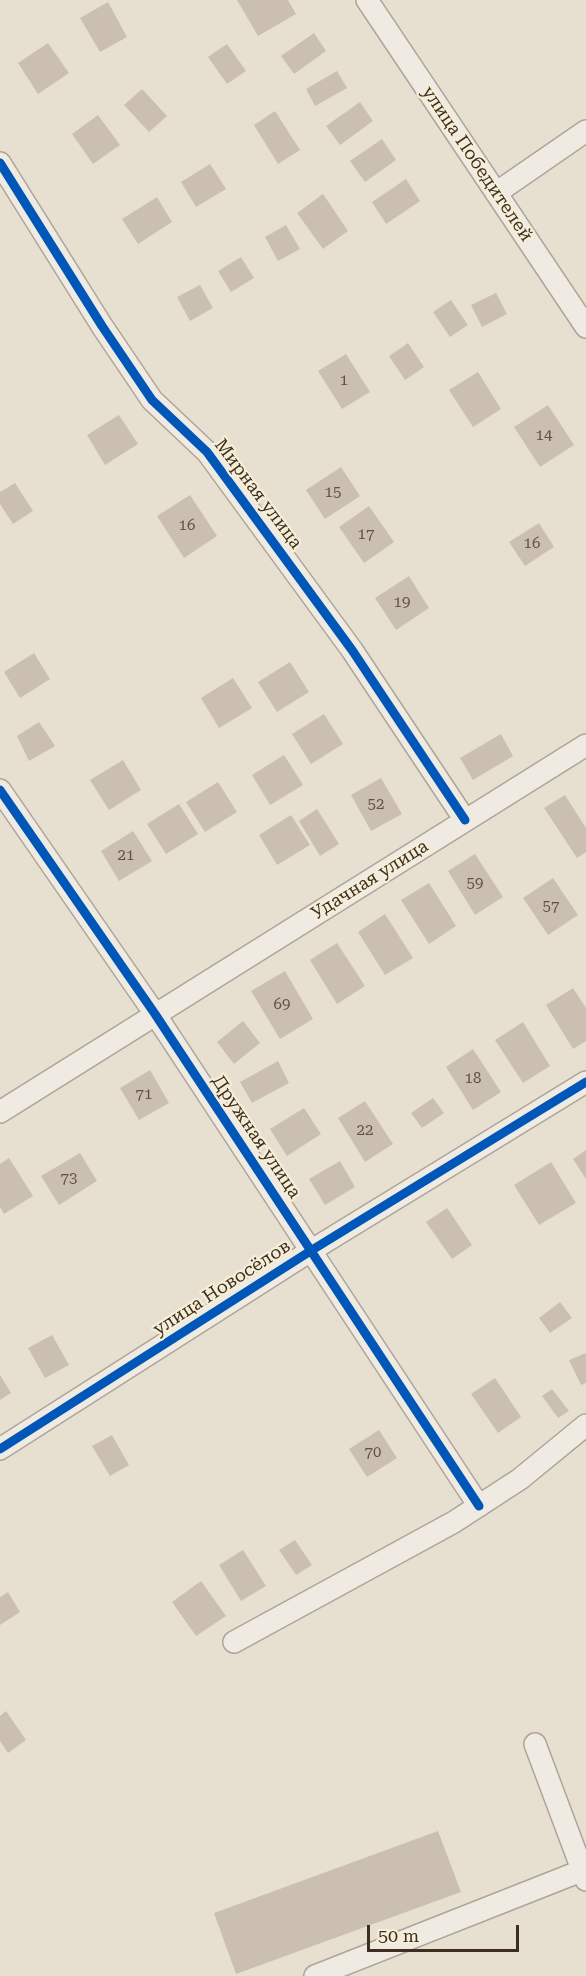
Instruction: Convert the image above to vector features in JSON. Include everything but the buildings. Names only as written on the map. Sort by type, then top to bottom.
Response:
[{"type":"street","name":"улица Победителей","points":[[367,0],[586,327]]},
{"type":"street","points":[[496,193],[586,131]]},
{"type":"street","name":"Мирная улица","points":[[0,163],[102,326],[152,400],[207,452],[352,650],[465,820]]},
{"type":"street","name":"Удачная улица","points":[[0,1112],[586,745]]},
{"type":"street","name":"Дружная улица","points":[[1,793],[155,1014],[479,1506]]},
{"type":"street","name":"улица Новосёлов","points":[[0,1449],[312,1250],[586,1082]]},
{"type":"street","points":[[234,1642],[479,1506],[520,1479],[586,1425]]},
{"type":"street","points":[[315,1976],[585,1873],[535,1744]]},
{"type":"cycle path","points":[[0,163],[102,326],[152,400],[207,452],[352,650],[465,820]]},
{"type":"cycle path","points":[[0,790],[155,1014],[479,1506]]},
{"type":"cycle path","points":[[0,1449],[312,1250],[586,1082]]}]
